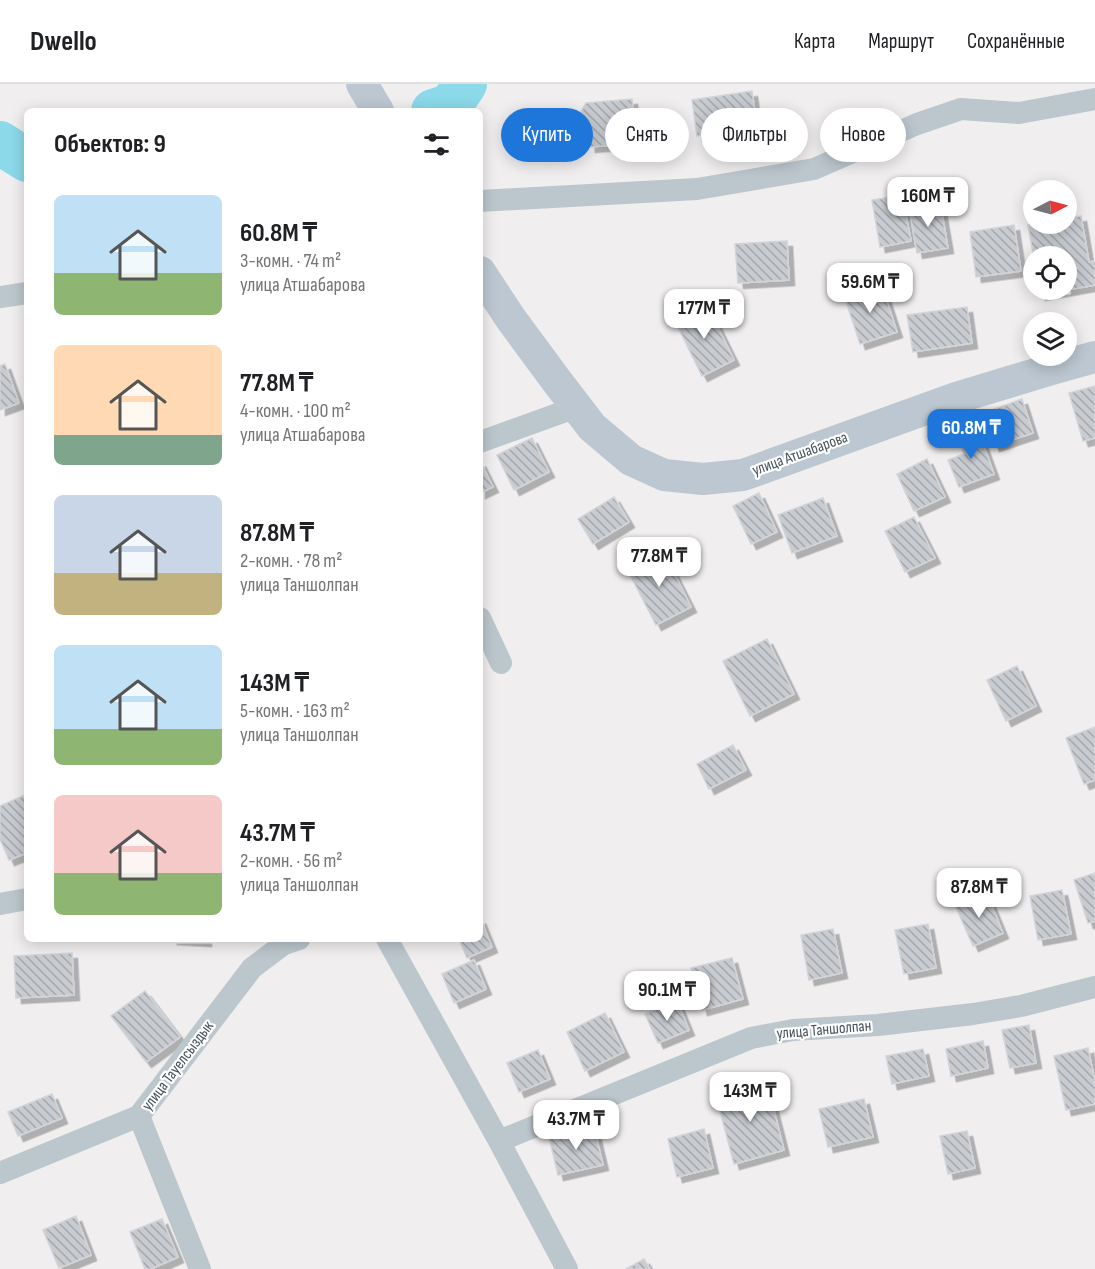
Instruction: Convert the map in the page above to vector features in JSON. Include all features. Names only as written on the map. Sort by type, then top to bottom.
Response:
[{"type":"main road","name":"улица Атшабарова","points":[[483,277],[511,319],[592,427],[631,460],[664,476],[703,479],[743,475],[956,398],[1095,357]]},
{"type":"street","points":[[483,201],[697,189],[814,169],[917,124],[962,109],[1019,113],[1095,99]]},
{"type":"street","points":[[0,297],[24,293]]},
{"type":"street","points":[[483,441],[577,407]]},
{"type":"street","points":[[483,624],[501,663]]},
{"type":"street","points":[[0,904],[24,900]]},
{"type":"street","name":"улица Тауелсыздык","points":[[0,1173],[139,1116],[252,968],[290,942]]},
{"type":"street","points":[[389,942],[567,1269]]},
{"type":"street","name":"улица Таншолпан","points":[[499,1141],[751,1038],[793,1030],[878,1025],[972,1014],[1021,1006],[1095,987]]},
{"type":"street","points":[[139,1116],[200,1269]]},
{"type":"building","points":[[752,91],[754,108],[701,108],[701,135],[697,136],[692,100]]},
{"type":"building","points":[[632,99],[633,108],[605,108],[605,146],[593,147],[593,108],[583,108],[586,103]]},
{"type":"building","points":[[902,195],[911,241],[880,247],[872,200]]},
{"type":"building","points":[[940,202],[948,248],[917,253],[909,207]]},
{"type":"building","points":[[1081,216],[1089,262],[1095,261],[1095,285],[1077,288],[1077,246],[1032,246],[1030,234],[1077,234],[1077,217]]},
{"type":"building","points":[[1014,225],[1021,271],[976,277],[970,232]]},
{"type":"building","points":[[787,241],[789,280],[738,283],[735,244]]},
{"type":"building","points":[[881,283],[897,332],[860,344],[844,295]]},
{"type":"building","points":[[707,305],[734,360],[702,376],[675,321]]},
{"type":"building","points":[[967,307],[972,343],[913,352],[907,315]]},
{"type":"building","points":[[5,364],[19,403],[0,410],[0,366]]},
{"type":"building","points":[[1095,386],[1095,438],[1083,441],[1069,393]]},
{"type":"building","points":[[1022,399],[1033,433],[994,446],[983,413]]},
{"type":"building","points":[[978,430],[994,474],[959,487],[948,460],[964,454],[958,437]]},
{"type":"building","points":[[532,438],[549,472],[514,490],[497,455]]},
{"type":"building","points":[[927,459],[945,497],[914,511],[897,474]]},
{"type":"building","points":[[483,467],[493,487],[483,492]]},
{"type":"building","points":[[759,493],[777,532],[751,544],[733,506]]},
{"type":"building","points":[[614,497],[629,522],[593,544],[578,519]]},
{"type":"building","points":[[823,498],[837,536],[792,553],[778,515]]},
{"type":"building","points":[[914,517],[935,558],[905,572],[885,531]]},
{"type":"building","points":[[663,551],[691,607],[656,625],[627,569]]},
{"type":"building","points":[[767,639],[794,694],[750,716],[723,661]]},
{"type":"building","points":[[1017,666],[1036,706],[1006,721],[987,680]]},
{"type":"building","points":[[1095,727],[1095,780],[1084,784],[1066,738]]},
{"type":"building","points":[[733,745],[746,770],[709,789],[697,764]]},
{"type":"building","points":[[24,795],[24,854],[9,860],[0,839],[0,806]]},
{"type":"building","points":[[1095,873],[1095,921],[1088,923],[1074,880]]},
{"type":"building","points":[[1062,890],[1071,934],[1038,940],[1030,896]]},
{"type":"building","points":[[986,892],[1003,933],[973,946],[955,905]]},
{"type":"building","points":[[928,924],[936,968],[904,974],[895,930]]},
{"type":"building","points":[[483,925],[492,947],[467,958],[460,942],[483,942]]},
{"type":"building","points":[[833,929],[842,973],[809,980],[801,935]]},
{"type":"building","points":[[72,953],[74,995],[16,998],[14,956]]},
{"type":"building","points":[[732,958],[743,999],[702,1010],[691,968]]},
{"type":"building","points":[[474,960],[486,989],[454,1003],[442,974]]},
{"type":"building","points":[[145,991],[180,1037],[146,1062],[111,1016]]},
{"type":"building","points":[[677,1001],[689,1030],[658,1043],[645,1014]]},
{"type":"building","points":[[605,1013],[624,1052],[585,1071],[567,1032]]},
{"type":"building","points":[[1029,1025],[1036,1063],[1010,1068],[1002,1030]]},
{"type":"building","points":[[983,1041],[988,1068],[951,1076],[946,1049]]},
{"type":"building","points":[[1088,1048],[1095,1082],[1095,1104],[1066,1110],[1054,1056]]},
{"type":"building","points":[[923,1049],[929,1076],[892,1084],[886,1056]]},
{"type":"building","points":[[538,1050],[550,1079],[519,1092],[507,1063]]},
{"type":"building","points":[[767,1083],[784,1150],[734,1164],[716,1096]]},
{"type":"building","points":[[52,1094],[62,1118],[18,1136],[8,1112]]},
{"type":"building","points":[[864,1099],[873,1137],[828,1147],[819,1109]]},
{"type":"building","points":[[594,1127],[603,1165],[558,1175],[549,1137]]},
{"type":"building","points":[[704,1129],[713,1168],[677,1177],[668,1139]]},
{"type":"building","points":[[967,1131],[975,1168],[948,1174],[940,1136]]},
{"type":"building","points":[[76,1216],[91,1255],[59,1268],[43,1230]]},
{"type":"building","points":[[162,1219],[178,1257],[151,1269],[145,1269],[130,1232]]},
{"type":"building","points":[[644,1259],[650,1269],[626,1269]]},
{"type":"waterway","points":[[442,108],[451,105],[465,84]]},
{"type":"waterway","points":[[0,143],[24,158]]}]
